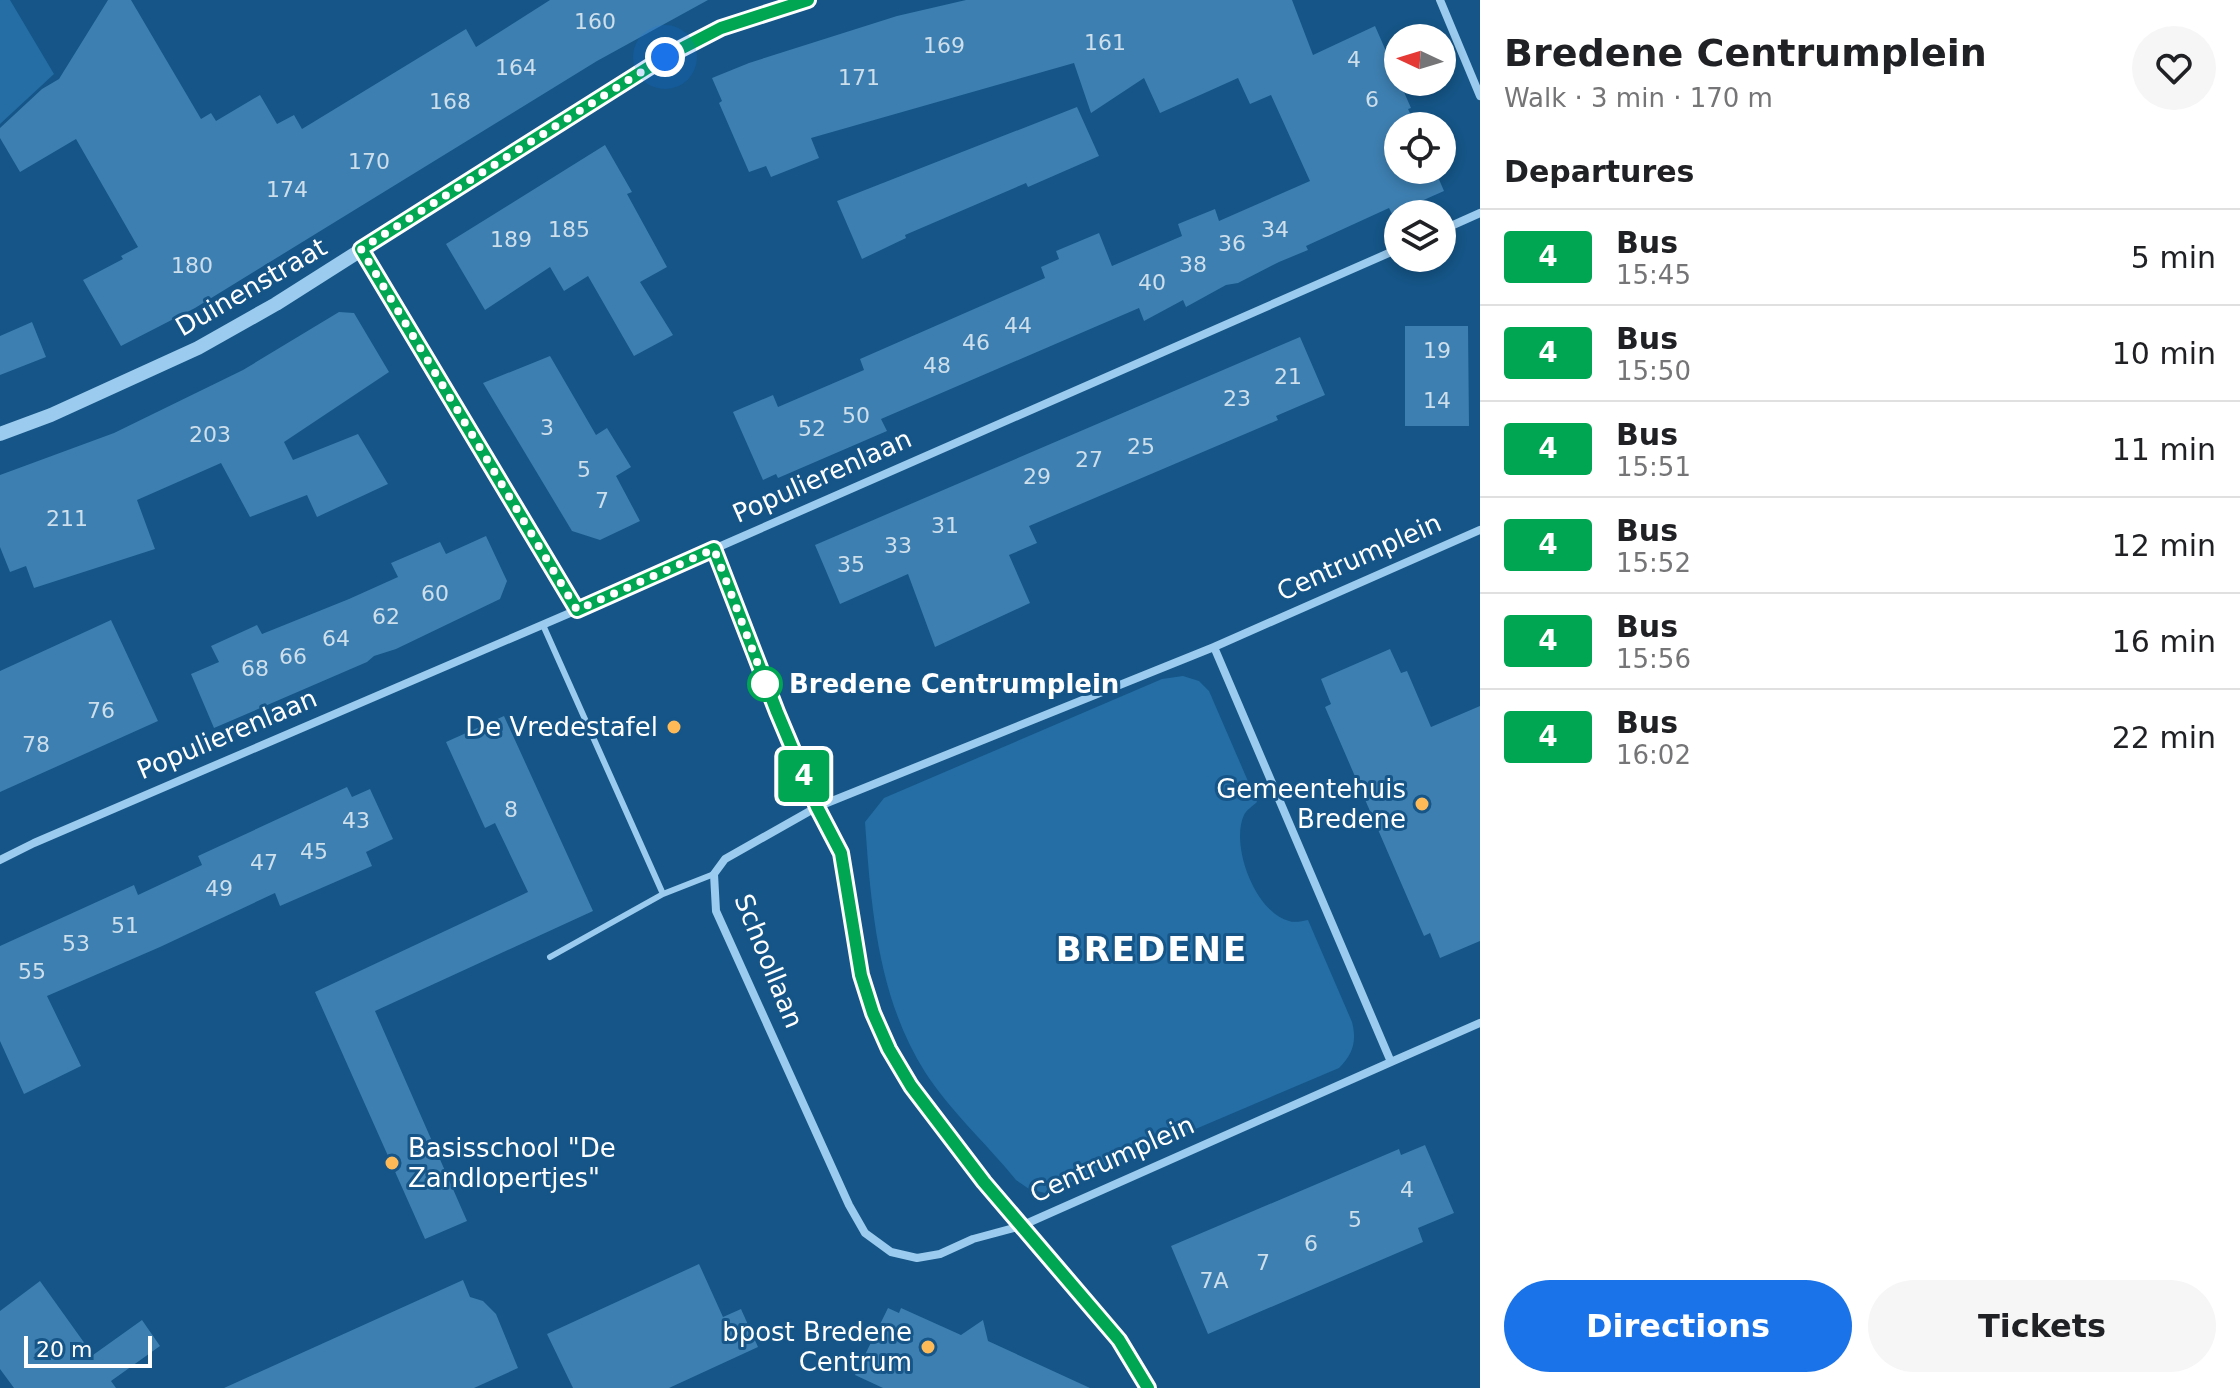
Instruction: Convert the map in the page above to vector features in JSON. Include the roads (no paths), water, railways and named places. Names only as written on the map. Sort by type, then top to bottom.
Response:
[{"type":"street","name":"Duinenstraat","points":[[0,434],[51,415],[198,348],[276,304],[665,57],[721,28],[808,0]]},
{"type":"street","points":[[1440,0],[1480,96]]},
{"type":"street","points":[[1456,224],[1480,213]]},
{"type":"street","points":[[361,249],[577,610]]},
{"type":"street","name":"Populierenlaan","points":[[0,860],[1384,255]]},
{"type":"street","name":"Centrumplein","points":[[1480,530],[1214,647],[817,807],[841,853],[861,975],[889,1049],[911,1086],[1021,1226],[1480,1023]]},
{"type":"street","points":[[714,549],[757,664],[817,807]]},
{"type":"street","points":[[1214,647],[1391,1062]]},
{"type":"street","name":"Schoollaan","points":[[817,807],[725,859],[714,874],[716,911],[849,1205],[865,1233],[891,1252],[917,1258],[940,1254],[973,1239],[1021,1226]]},
{"type":"street","points":[[1021,1226],[1119,1340],[1147,1388]]},
{"type":"lane","points":[[543,625],[663,894]]},
{"type":"lane","points":[[550,957],[663,894],[714,874]]},
{"type":"place","name":"Bredene Centrumplein","points":[[765,684]]},
{"type":"place","name":"De Vredestafel","points":[[674,727]]},
{"type":"place","name":"Gemeentehuis Bredene","points":[[1422,804]]},
{"type":"place","name":"Basisschool \"De Zandlopertjes\"","points":[[392,1163]]},
{"type":"place","name":"bpost Bredene Centrum","points":[[928,1347]]},
{"type":"district","name":"BREDENE","points":[[1152,949]]}]
